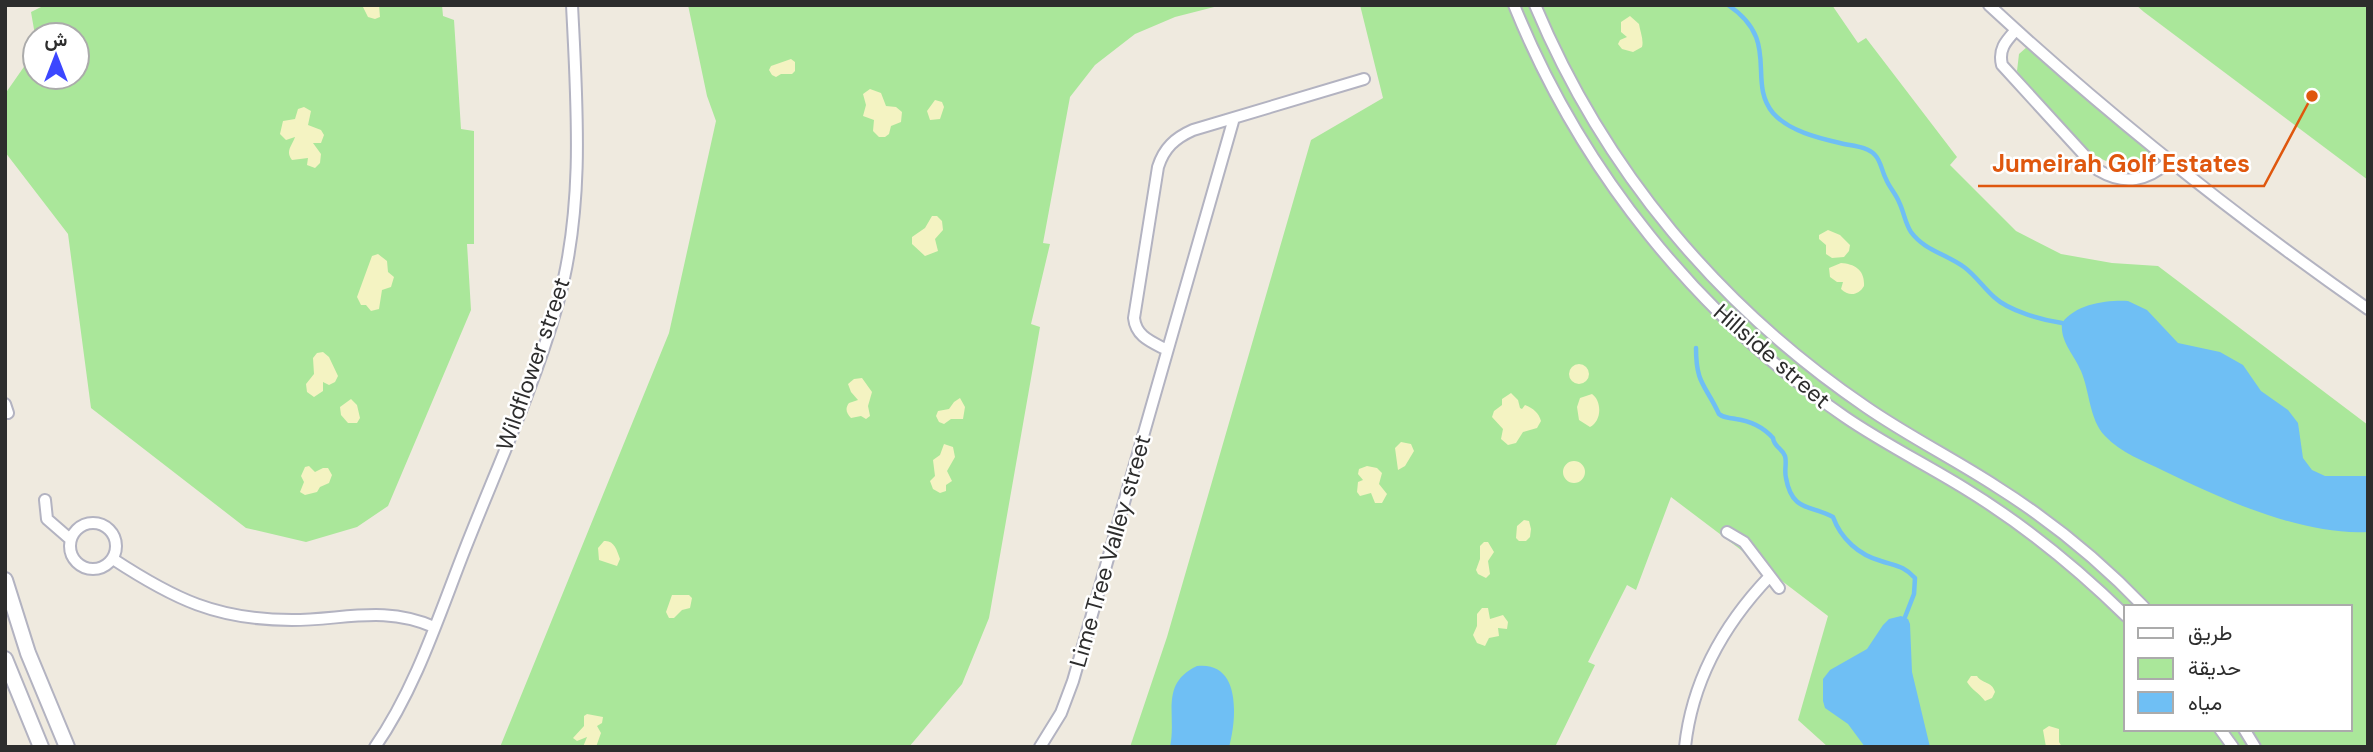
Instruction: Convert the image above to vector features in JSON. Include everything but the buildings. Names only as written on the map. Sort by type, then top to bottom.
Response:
[{"type":"street","name":"Wildflower street","points":[[375,747],[402,701],[434,627],[558,305],[573,224],[576,184],[577,98],[572,5]]},
{"type":"street","name":"Hillside street","points":[[1514,5],[1549,81],[1586,146],[1622,200],[1676,267],[1737,329],[1769,358],[1846,418],[1965,489],[2034,536],[2124,614]]},
{"type":"street","name":"Hillside street","points":[[1535,5],[1566,72],[1605,141],[1657,215],[1749,315],[1801,359],[1867,408],[1997,486],[2045,519],[2097,562],[2142,605]]},
{"type":"street","points":[[1989,5],[2170,161],[2245,221],[2368,309]]},
{"type":"street","points":[[2016,30],[2003,44],[2002,65],[2098,170],[2117,179],[2137,180],[2157,173],[2170,161]]},
{"type":"street","points":[[1549,81],[1566,72]]},
{"type":"street","points":[[1167,350],[1142,336],[1134,318],[1158,167],[1167,148],[1183,134],[1364,79]]},
{"type":"street","name":"Lime Tree Valley street","points":[[1040,747],[1061,713],[1070,689],[1234,118]]},
{"type":"street","points":[[45,500],[47,519],[70,539]]},
{"type":"street","points":[[90,523],[103,525],[108,529],[117,546],[113,559],[96,570],[83,568],[73,559],[70,539],[77,528],[90,523]]},
{"type":"street","points":[[1727,532],[1744,542],[1779,587]]},
{"type":"street","points":[[113,559],[167,593],[212,611],[282,620],[389,614],[407,617],[434,627]]},
{"type":"street","points":[[1685,747],[1695,696],[1713,652],[1738,612],[1770,576]]},
{"type":"street","points":[[5,580],[27,653],[67,747]]},
{"type":"street","points":[[5,659],[41,747]]},
{"type":"street","points":[[2222,731],[2232,747]]},
{"type":"street","points":[[2245,731],[2255,747]]},
{"type":"green space","points":[[45,5],[442,5],[443,16],[454,20],[461,129],[474,131],[474,244],[467,244],[471,310],[388,506],[357,527],[306,542],[246,528],[91,408],[68,234],[5,152],[5,94],[21,71],[21,91],[91,91],[91,21],[33,21],[31,12]]},
{"type":"green space","points":[[688,5],[1222,5],[1175,17],[1135,34],[1095,65],[1070,97],[1043,243],[1050,244],[1031,324],[1040,327],[989,618],[962,684],[909,747],[500,747],[669,333],[716,121],[707,96]]},
{"type":"green space","points":[[1360,5],[1832,5],[1858,43],[1866,38],[1957,157],[1950,165],[2016,231],[2061,254],[2112,263],[2158,266],[2368,425],[2368,747],[1828,747],[1798,720],[1828,616],[1671,497],[1636,590],[1627,585],[1588,662],[1595,665],[1555,747],[1130,747],[1167,637],[1311,140],[1383,98]]},
{"type":"green space","points":[[2136,5],[2368,5],[2368,180],[2144,12]]},
{"type":"green space","points":[[2028,46],[2157,154],[2126,165],[2110,163],[2080,144],[2051,114],[2017,71],[2019,54]]},
{"type":"sand","points":[[362,5],[379,5],[380,17],[368,17]]},
{"type":"sand","points":[[1630,16],[1639,24],[1643,41],[1642,47],[1633,52],[1622,49],[1618,44],[1627,37],[1621,32],[1621,22]]},
{"type":"sand","points":[[791,59],[795,62],[795,71],[792,74],[776,77],[772,75],[769,70],[771,66]]},
{"type":"sand","points":[[870,89],[881,93],[886,106],[896,107],[902,112],[901,122],[891,126],[885,137],[879,137],[873,131],[874,120],[863,116],[866,105],[863,94]]},
{"type":"sand","points":[[935,100],[942,102],[944,107],[940,119],[930,120],[927,111]]},
{"type":"sand","points":[[304,107],[311,111],[308,125],[321,130],[324,135],[321,143],[313,143],[321,154],[320,163],[315,168],[307,165],[308,158],[292,160],[289,151],[295,137],[286,140],[280,134],[283,121],[295,119],[298,109]]},
{"type":"sand","points":[[932,216],[937,216],[942,221],[943,230],[935,239],[938,251],[925,256],[912,244],[912,237],[925,228]]},
{"type":"sand","points":[[1828,230],[1840,235],[1850,245],[1844,257],[1832,258],[1826,254],[1826,245],[1819,239],[1819,235]]},
{"type":"sand","points":[[378,254],[387,261],[388,272],[394,277],[391,287],[382,290],[379,309],[371,311],[366,305],[361,305],[357,297],[372,256]]},
{"type":"sand","points":[[1841,263],[1855,266],[1863,276],[1864,286],[1854,294],[1841,289],[1843,282],[1837,282],[1830,277],[1829,268]]},
{"type":"sand","points":[[323,352],[329,357],[338,376],[335,382],[329,385],[323,382],[323,391],[314,397],[307,392],[306,384],[314,374],[313,358],[317,353]]},
{"type":"sand","points":[[1579,364],[1586,367],[1589,374],[1586,381],[1579,384],[1572,381],[1569,374],[1572,367]]},
{"type":"sand","points":[[862,378],[872,392],[868,406],[870,416],[866,419],[861,416],[851,418],[847,407],[849,403],[858,400],[848,384],[854,379]]},
{"type":"sand","points":[[1511,393],[1518,400],[1520,408],[1525,405],[1531,408],[1541,421],[1537,428],[1523,432],[1516,443],[1508,445],[1501,439],[1503,429],[1492,417],[1494,411],[1502,405],[1502,399]]},
{"type":"sand","points":[[1592,394],[1598,401],[1599,416],[1590,427],[1579,420],[1577,407],[1580,398]]},
{"type":"sand","points":[[960,398],[965,407],[963,419],[951,419],[944,424],[939,422],[936,416],[938,411],[949,409]]},
{"type":"sand","points":[[351,399],[357,405],[360,418],[357,423],[348,423],[341,415],[340,407]]},
{"type":"sand","points":[[1401,442],[1411,444],[1414,451],[1405,466],[1398,470],[1395,448]]},
{"type":"sand","points":[[944,444],[953,447],[955,457],[947,471],[952,481],[946,485],[946,491],[940,493],[933,489],[930,481],[935,476],[933,460],[940,455]]},
{"type":"sand","points":[[1574,461],[1584,468],[1585,472],[1578,482],[1574,483],[1564,476],[1563,472],[1570,462]]},
{"type":"sand","points":[[309,466],[315,472],[328,468],[332,475],[329,483],[320,487],[317,492],[305,495],[300,492],[304,482],[301,476],[305,467]]},
{"type":"sand","points":[[1367,466],[1377,468],[1382,473],[1379,484],[1387,494],[1382,503],[1375,503],[1371,493],[1360,496],[1357,492],[1358,482],[1363,480],[1358,474],[1359,469]]},
{"type":"sand","points":[[1524,520],[1529,521],[1530,537],[1526,541],[1519,541],[1516,538],[1517,526]]},
{"type":"sand","points":[[604,541],[613,544],[616,549],[620,559],[617,566],[599,560],[598,548]]},
{"type":"sand","points":[[1488,542],[1494,552],[1488,561],[1490,574],[1486,578],[1476,570],[1480,559],[1480,546]]},
{"type":"sand","points":[[672,595],[689,595],[692,598],[690,608],[682,610],[674,618],[669,618],[666,612]]},
{"type":"sand","points":[[1482,608],[1488,608],[1490,619],[1503,615],[1508,622],[1507,629],[1498,628],[1499,636],[1489,638],[1485,646],[1477,643],[1473,635],[1477,626],[1477,614]]},
{"type":"sand","points":[[1971,676],[1977,676],[1992,686],[1995,692],[1992,698],[1985,701],[1971,687],[1967,682]]},
{"type":"sand","points":[[587,714],[603,717],[602,723],[597,726],[601,733],[596,747],[583,747],[587,737],[577,741],[573,738],[584,726],[584,716]]},
{"type":"sand","points":[[2049,726],[2059,729],[2059,742],[2062,747],[2046,747],[2043,730]]},
{"type":"water","points":[[2128,301],[2147,310],[2178,343],[2220,352],[2243,365],[2261,391],[2288,410],[2298,423],[2303,458],[2312,470],[2325,476],[2368,476],[2368,532],[2317,528],[2263,514],[2141,460],[2105,436],[2093,414],[2081,371],[2065,342],[2062,323],[2075,311],[2092,304]]},
{"type":"water","points":[[1901,616],[1908,619],[1910,624],[1912,672],[1930,747],[1865,747],[1848,724],[1825,708],[1823,679],[1830,670],[1867,649],[1889,619]]},
{"type":"water","points":[[1197,666],[1211,667],[1222,672],[1229,682],[1234,721],[1229,747],[1170,747],[1174,691],[1185,673]]},
{"type":"waterway","points":[[1728,5],[1754,32],[1759,46],[1762,87],[1773,113],[1787,125],[1804,133],[1872,152],[1879,160],[1909,229],[1916,238],[1964,267],[2008,307],[2062,323]]},
{"type":"waterway","points":[[1696,348],[1702,383],[1719,414],[1752,423],[1773,438],[1785,456],[1785,475],[1793,497],[1803,506],[1833,517],[1846,539],[1858,550],[1903,569],[1915,578],[1914,594],[1905,617]]},
{"type":"place","name":"Jumeirah Golf Estates","points":[[2312,96]]}]
